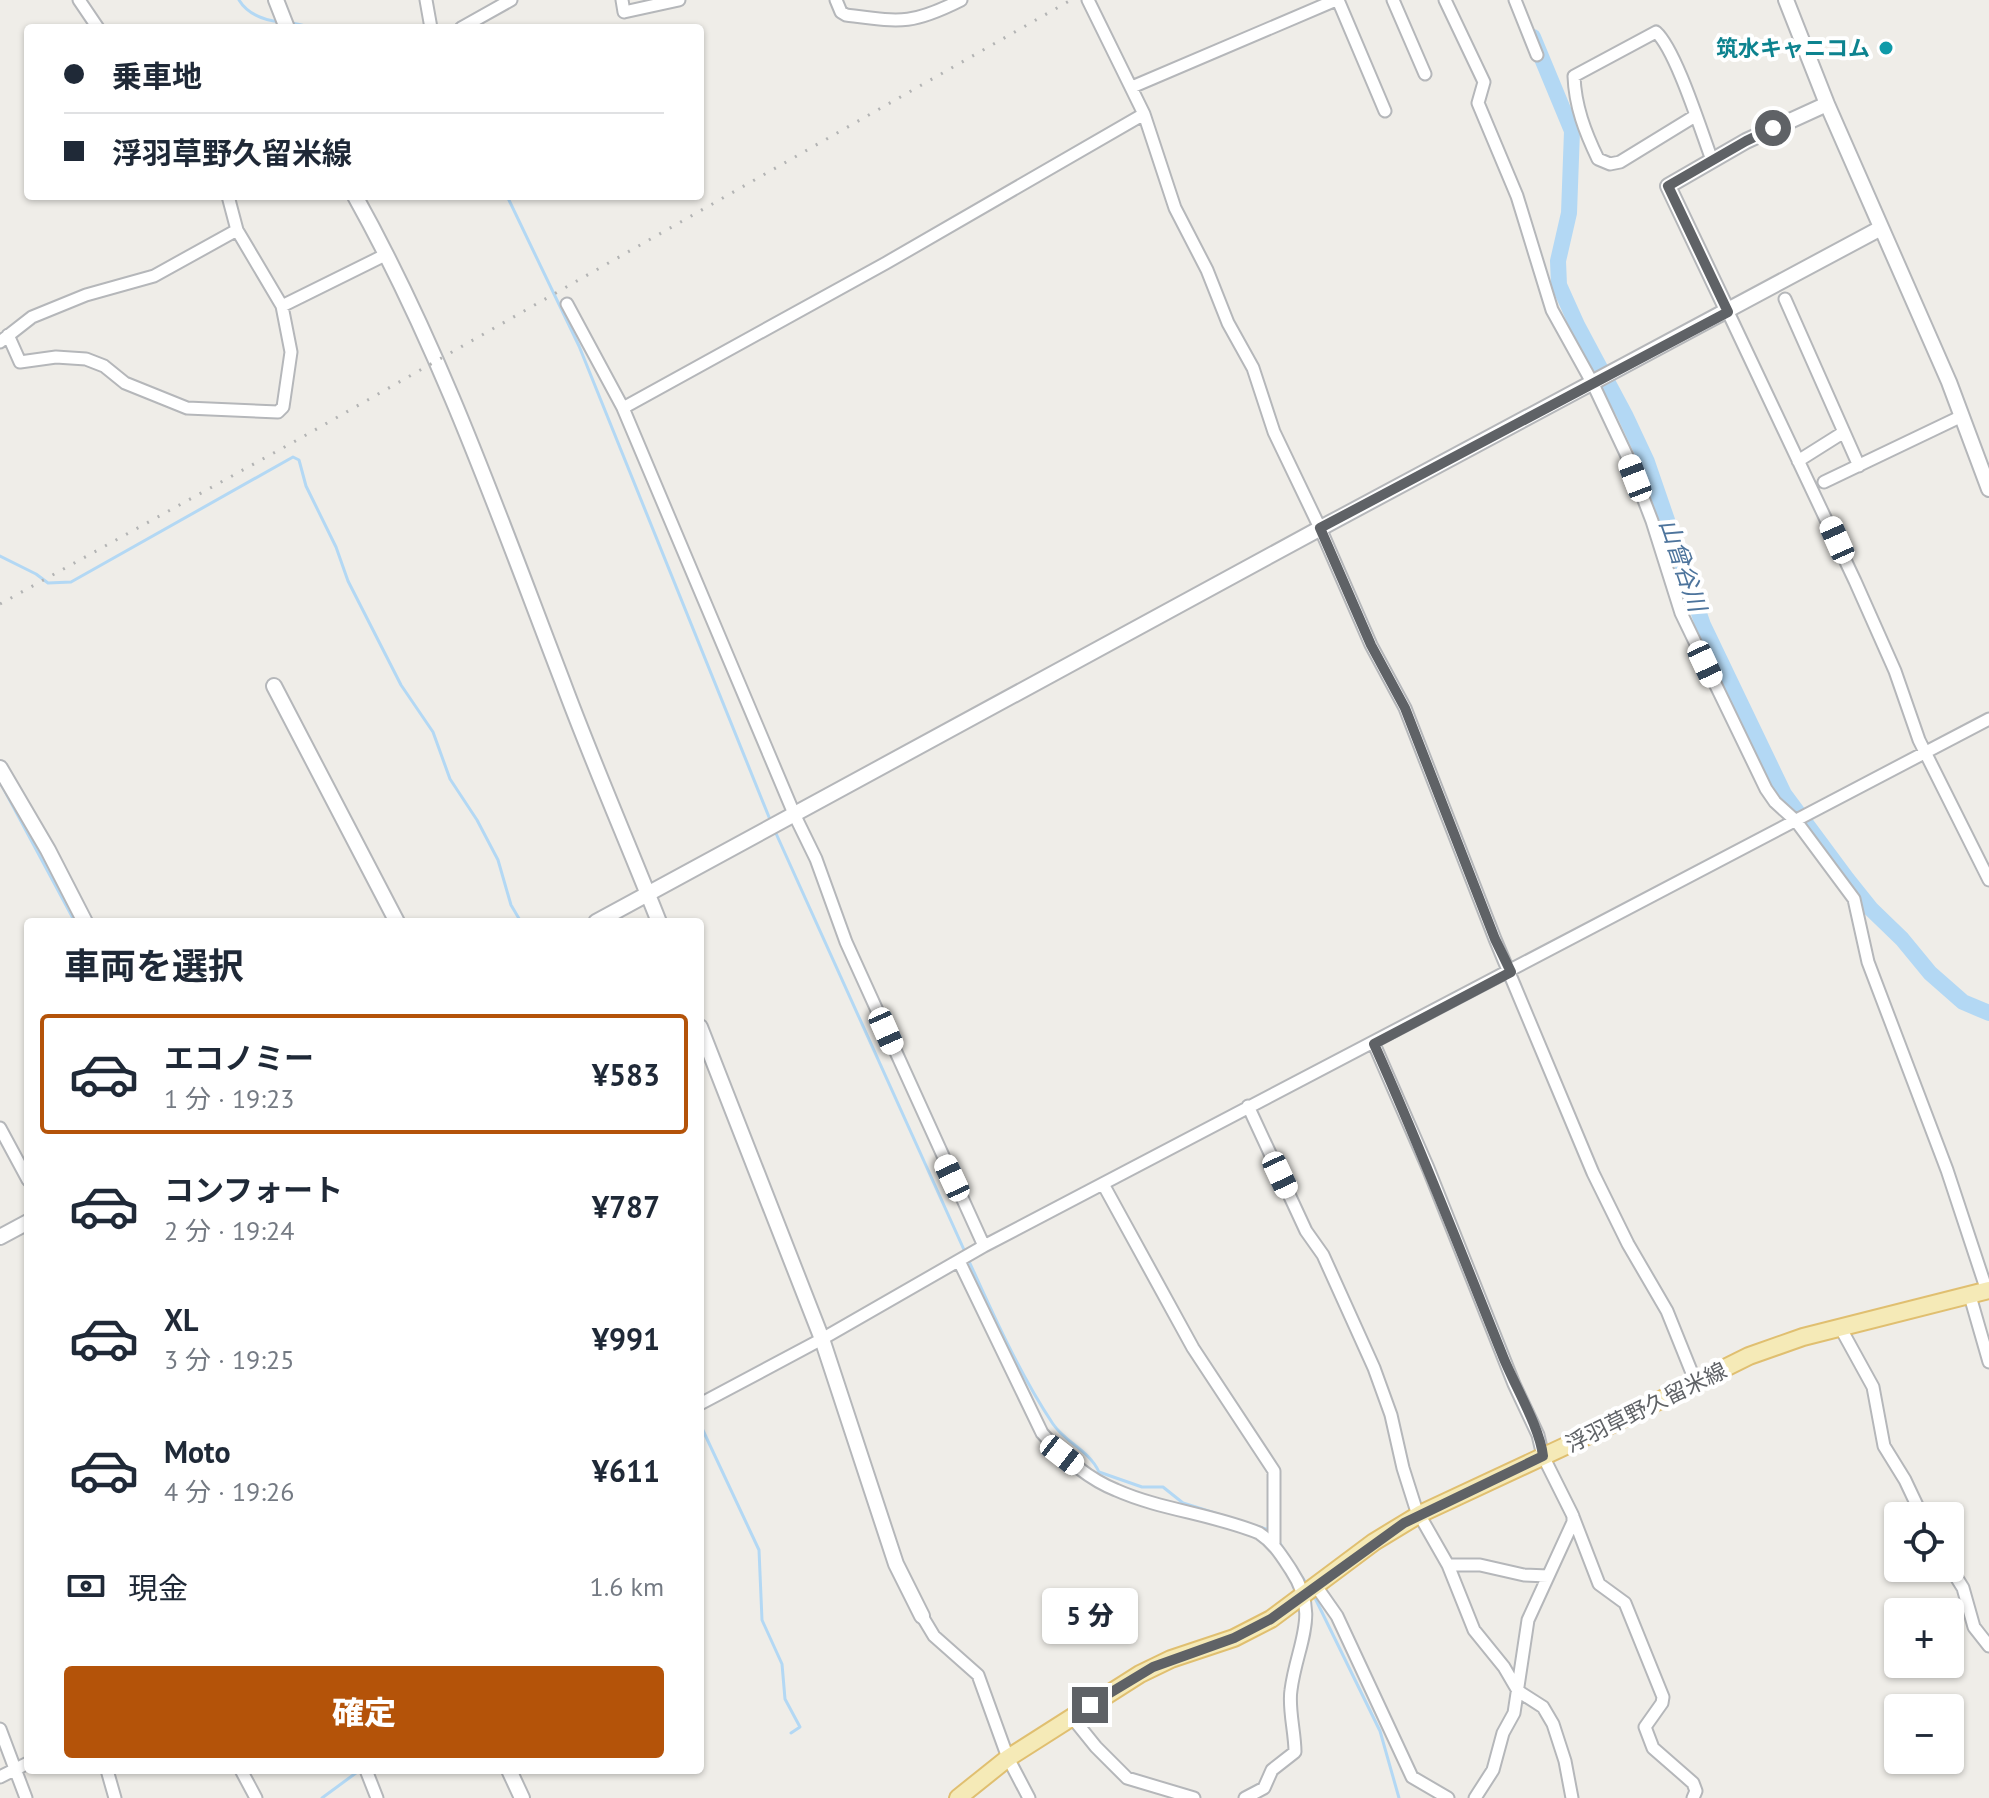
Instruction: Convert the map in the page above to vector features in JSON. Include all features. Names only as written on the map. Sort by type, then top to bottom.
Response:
[{"type":"main road","name":"浮羽草野久留米線","points":[[958,1798],[1008,1758],[1153,1667],[1249,1631],[1271,1619],[1374,1542],[1420,1514],[1776,1345],[1982,1292]]},
{"type":"street","points":[[79,0],[95,24]]},
{"type":"street","points":[[426,0],[430,24]]},
{"type":"street","points":[[468,24],[511,0]]},
{"type":"street","points":[[622,0],[624,12],[679,0]]},
{"type":"street","points":[[836,0],[841,12],[846,15],[897,22],[931,15],[961,0]]},
{"type":"street","points":[[1088,0],[1144,114],[1175,208],[1207,270],[1228,323],[1253,368],[1274,432],[1371,645],[1405,708],[1495,939],[1593,1173],[1628,1244],[1667,1311],[1696,1383]]},
{"type":"street","points":[[1132,87],[1337,0],[1385,111]]},
{"type":"street","points":[[1393,0],[1425,74]]},
{"type":"street","points":[[1445,0],[1484,82],[1478,103],[1517,196],[1552,310],[1602,379],[1681,613],[1766,789],[1775,802],[1800,819],[1856,905],[1868,962],[1947,1170],[1982,1292],[1989,1362]]},
{"type":"street","points":[[1515,0],[1537,55]]},
{"type":"street","points":[[1786,0],[1827,104],[1962,416],[1989,489]]},
{"type":"street","points":[[277,3],[285,24]]},
{"type":"street","points":[[1695,116],[1620,162],[1610,164],[1598,159],[1592,145],[1575,100],[1574,76],[1656,32],[1665,40],[1695,116],[1712,160]]},
{"type":"street","points":[[1827,104],[1746,141],[1668,186],[1855,581],[1895,671],[1926,753],[1989,880]]},
{"type":"street","points":[[623,408],[886,263],[1144,114]]},
{"type":"street","points":[[229,200],[237,230],[282,306],[291,352],[283,407],[278,412],[187,408],[125,383],[104,366],[86,359],[56,357],[20,362],[4,338],[32,317],[86,295],[154,276],[237,230]]},
{"type":"street","points":[[357,200],[387,254],[445,377],[657,918]]},
{"type":"street","points":[[603,918],[1320,528],[1881,228]]},
{"type":"street","points":[[282,306],[387,254]]},
{"type":"street","points":[[1785,299],[1859,466]]},
{"type":"street","points":[[567,304],[623,408],[816,859],[846,942],[984,1246]]},
{"type":"street","points":[[1824,482],[1962,416]]},
{"type":"street","points":[[1798,461],[1844,432]]},
{"type":"street","points":[[274,686],[395,918]]},
{"type":"street","points":[[704,1402],[822,1339],[984,1246],[1989,719]]},
{"type":"street","points":[[0,768],[83,918]]},
{"type":"street","points":[[704,1037],[822,1339],[896,1564],[934,1636],[978,1675],[1008,1758],[1029,1798]]},
{"type":"street","points":[[1374,1044],[1428,1168],[1514,1384],[1538,1435],[1543,1456],[1572,1514],[1599,1584],[1625,1603],[1663,1697],[1645,1727],[1653,1748],[1693,1783],[1696,1791],[1693,1798]]},
{"type":"street","points":[[1248,1106],[1306,1231],[1323,1255],[1374,1368],[1420,1514],[1448,1565],[1474,1630],[1504,1667],[1518,1691],[1543,1707],[1553,1724],[1565,1761],[1572,1798]]},
{"type":"street","points":[[0,1128],[24,1173]]},
{"type":"street","points":[[1103,1184],[1193,1348],[1274,1471],[1274,1543]]},
{"type":"street","points":[[0,1237],[24,1224]]},
{"type":"street","points":[[959,1261],[1042,1433],[1062,1455],[1083,1472],[1115,1490],[1244,1527],[1274,1543],[1337,1616],[1412,1777],[1448,1798]]},
{"type":"street","points":[[1840,1327],[1873,1387],[1884,1446],[1915,1502]]},
{"type":"street","points":[[1475,1798],[1493,1770],[1503,1733],[1514,1713],[1528,1620],[1573,1522],[1572,1514]]},
{"type":"street","points":[[1448,1565],[1480,1565],[1524,1575],[1548,1576]]},
{"type":"street","points":[[1959,1582],[1974,1627],[1989,1646]]},
{"type":"street","points":[[1245,1798],[1264,1788],[1272,1770],[1295,1752],[1290,1692],[1305,1637],[1311,1589]]},
{"type":"street","points":[[1071,1716],[1127,1778],[1194,1798]]},
{"type":"street","points":[[0,1729],[26,1798]]},
{"type":"street","points":[[0,1777],[24,1765]]},
{"type":"street","points":[[108,1774],[115,1798]]},
{"type":"street","points":[[243,1774],[256,1798]]},
{"type":"street","points":[[368,1774],[377,1798]]},
{"type":"street","points":[[511,1774],[522,1798]]},
{"type":"waterway","points":[[239,0],[257,16],[280,22]]},
{"type":"waterway","points":[[292,23],[297,24]]},
{"type":"waterway","name":"山曾谷川","points":[[1533,37],[1572,131],[1569,213],[1558,261],[1559,285],[1647,462],[1703,625],[1784,794],[1871,909],[1902,939],[1930,973],[1963,1002],[1989,1013]]},
{"type":"waterway","points":[[509,200],[579,346],[771,822]]},
{"type":"waterway","points":[[0,556],[48,583],[71,582],[293,457],[299,460],[306,486],[336,547],[348,581],[401,685],[433,732],[450,779],[498,860],[511,905],[519,918]]},
{"type":"waterway","points":[[0,782],[73,918]]},
{"type":"waterway","points":[[774,829],[965,1252]]},
{"type":"waterway","points":[[968,1259],[1007,1343],[1041,1405],[1058,1431],[1089,1458],[1099,1472],[1142,1487],[1163,1487],[1183,1503],[1269,1530]]},
{"type":"waterway","points":[[704,1433],[759,1550],[762,1620],[782,1664],[785,1699],[800,1727],[791,1733]]},
{"type":"waterway","points":[[1279,1542],[1308,1586]]},
{"type":"waterway","points":[[1314,1596],[1380,1731],[1399,1798]]},
{"type":"waterway","points":[[322,1798],[355,1774]]},
{"type":"railway","points":[[0,604],[299,439],[1071,0]]},
{"type":"place","name":"筑水キャニコム","points":[[1886,48]]},
{"type":"route","points":[[1090,1705],[1153,1667],[1234,1638],[1271,1619],[1404,1523],[1543,1456],[1538,1435],[1514,1384],[1428,1168],[1374,1044],[1511,972],[1495,939],[1405,708],[1371,645],[1320,528],[1728,312],[1668,186],[1773,128]]}]
